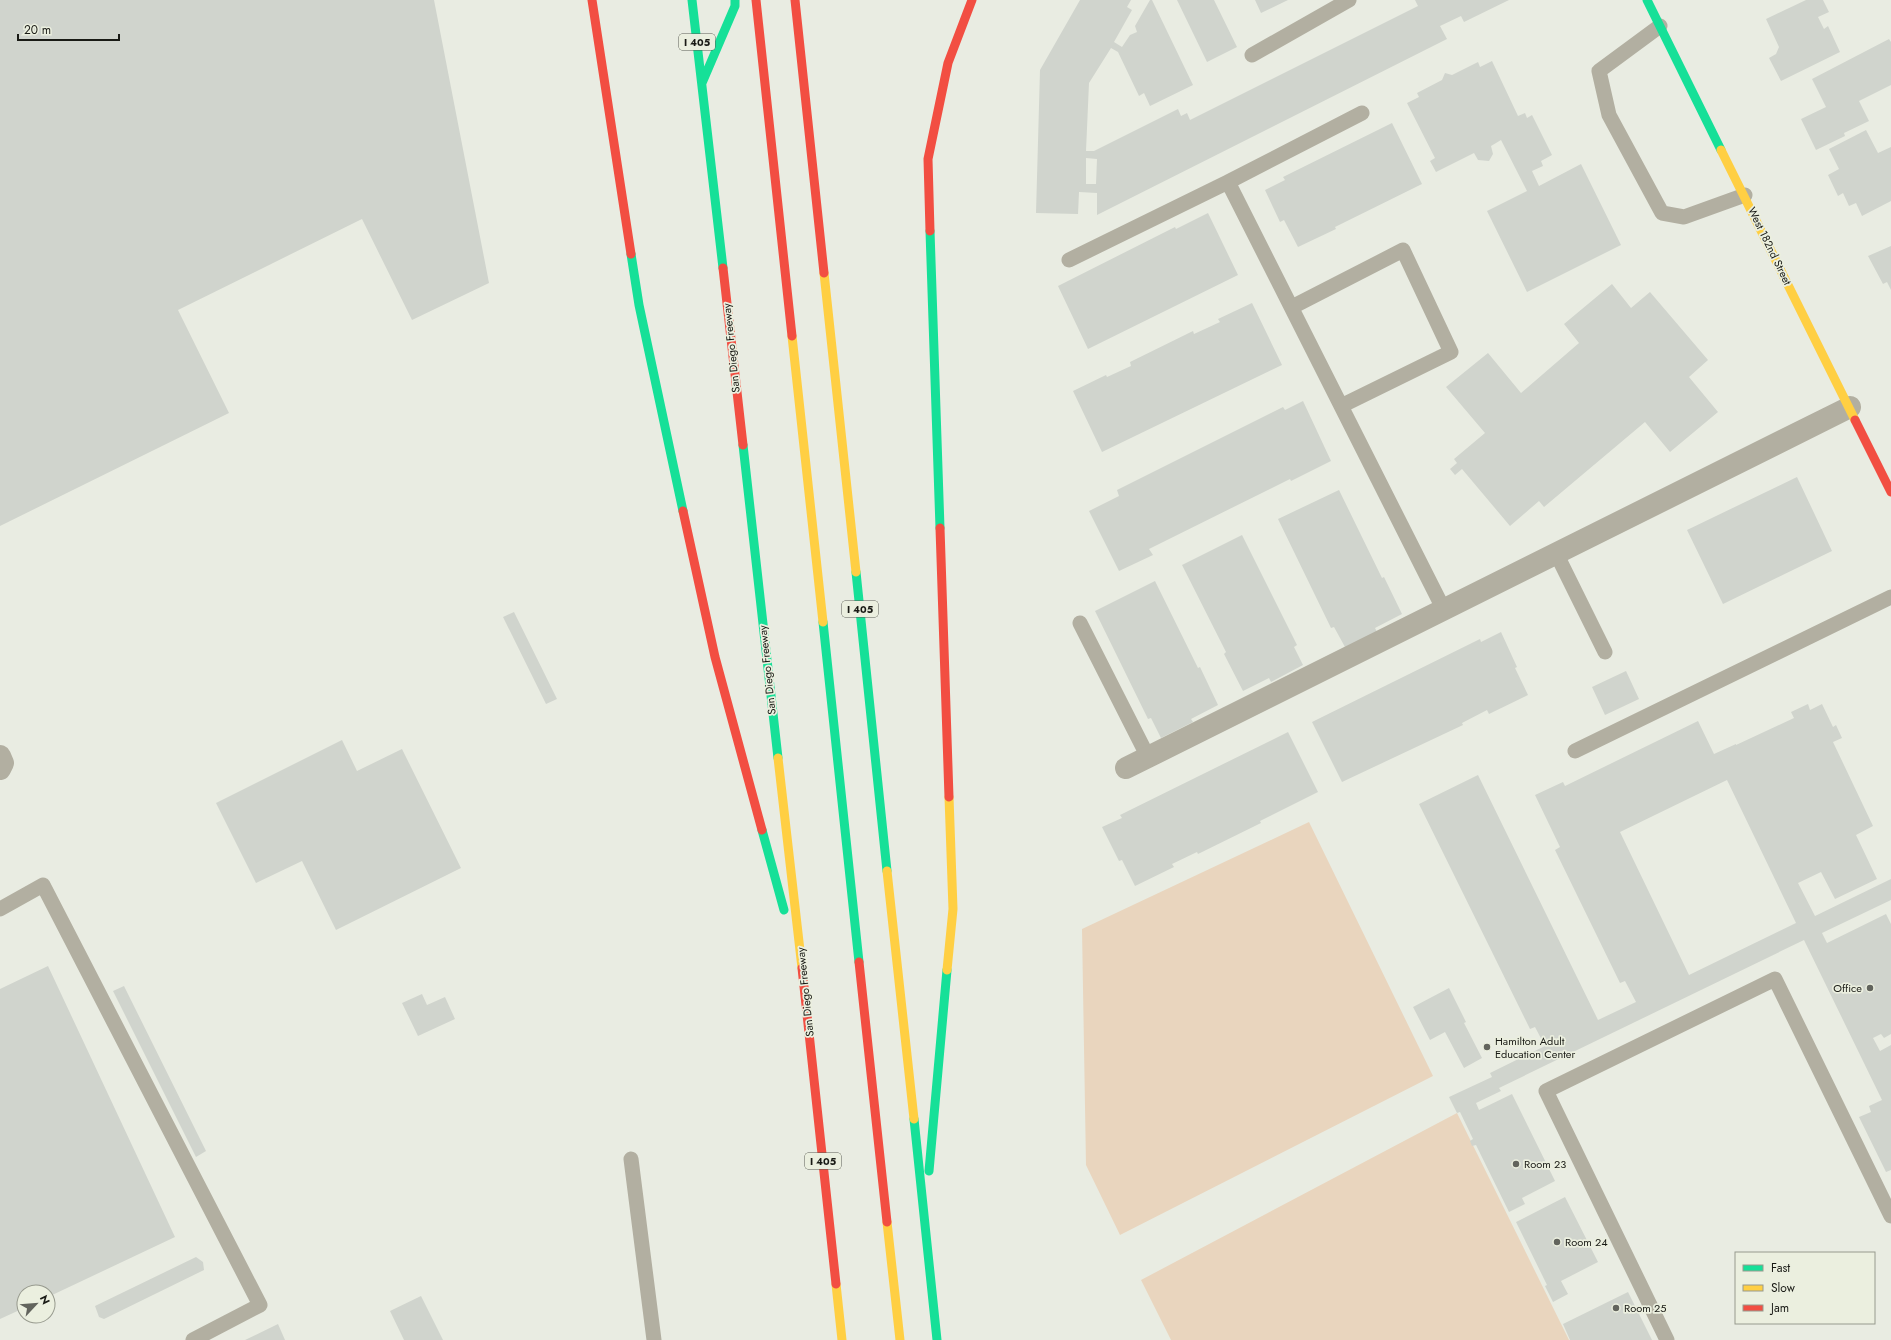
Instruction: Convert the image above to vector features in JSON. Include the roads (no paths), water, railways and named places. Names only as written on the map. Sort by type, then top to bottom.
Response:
[{"type":"main road","points":[[592,0],[639,304],[715,657],[804,982]]},
{"type":"main road","name":"San Diego Freeway","points":[[692,0],[804,982],[842,1340]]},
{"type":"main road","points":[[701,84],[735,6],[734,0]]},
{"type":"main road","points":[[756,0],[900,1340]]},
{"type":"main road","name":"I 405","points":[[795,0],[937,1340]]},
{"type":"main road","points":[[924,1218],[953,909],[928,159],[948,63],[972,0]]},
{"type":"main road","name":"West 182nd Street","points":[[1647,0],[1891,492]]},
{"type":"street","points":[[1126,768],[1850,407]]},
{"type":"street","points":[[0,756],[3,762],[0,769]]},
{"type":"lane","points":[[1252,55],[1349,0]]},
{"type":"lane","points":[[1660,26],[1599,71],[1609,115],[1662,213],[1684,217],[1745,195]]},
{"type":"lane","points":[[1069,260],[1228,182],[1362,113]]},
{"type":"lane","points":[[1228,182],[1444,610]]},
{"type":"lane","points":[[1292,307],[1403,250],[1451,352],[1341,406]]},
{"type":"lane","points":[[1556,553],[1605,652]]},
{"type":"lane","points":[[1575,751],[1891,597]]},
{"type":"lane","points":[[1080,623],[1148,757]]},
{"type":"lane","points":[[0,909],[43,885],[260,1305],[193,1340]]},
{"type":"lane","points":[[1667,1340],[1546,1090],[1775,979],[1891,1216]]},
{"type":"lane","points":[[631,1159],[654,1340]]},
{"type":"place","name":"Office","points":[[1870,988]]},
{"type":"place","name":"Hamilton Adult Education Center","points":[[1487,1047]]},
{"type":"place","name":"Room 23","points":[[1516,1164]]},
{"type":"place","name":"Room 24","points":[[1557,1242]]},
{"type":"place","name":"Room 25","points":[[1616,1308]]}]
